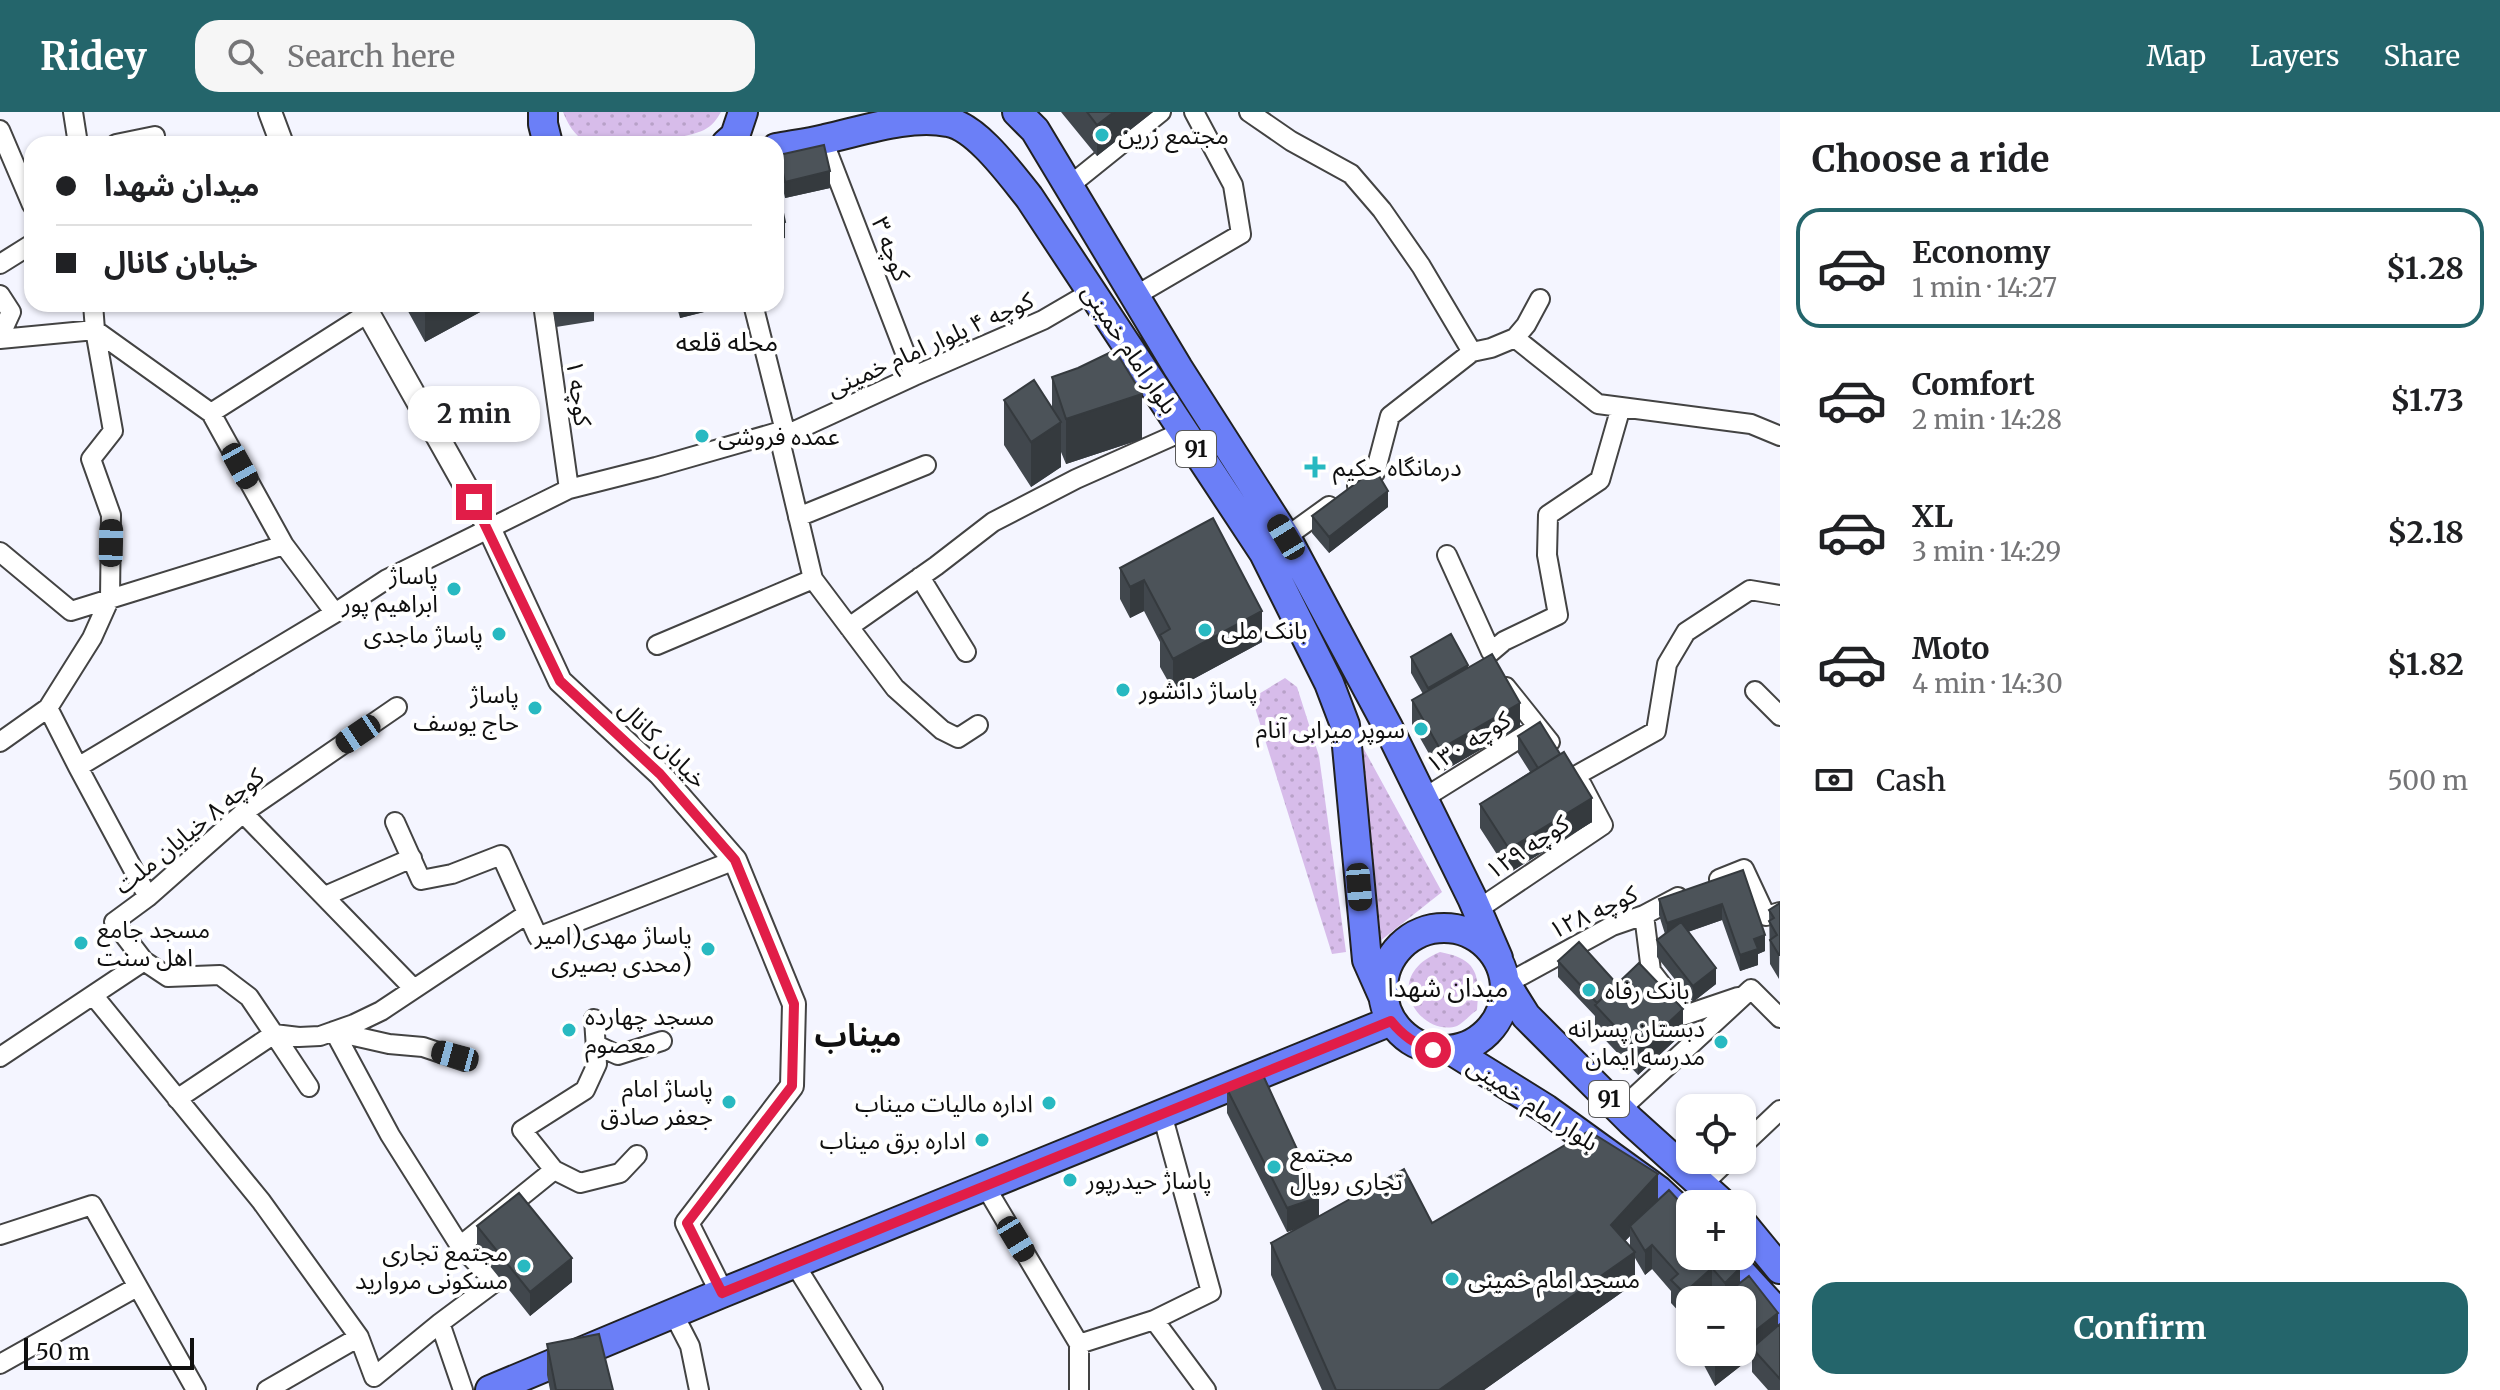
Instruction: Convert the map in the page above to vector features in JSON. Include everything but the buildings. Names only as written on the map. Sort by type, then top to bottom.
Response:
[{"type":"main road","points":[[543,112],[546,136]]},
{"type":"main road","points":[[735,136],[743,112]]},
{"type":"main road","name":"بلوار امام خمینی","points":[[1021,113],[1035,130],[1286,537],[1424,798],[1502,971],[1526,1016],[1620,1110],[1708,1190]]},
{"type":"main road","name":"بلوار امام خمینی","points":[[784,147],[898,122],[949,122],[969,133],[995,156],[1029,197],[1264,553],[1329,683],[1345,725],[1367,960],[1387,1008]]},
{"type":"main road","name":"91","points":[[1451,1050],[1433,1050],[1402,1034],[1387,1008],[1384,974],[1392,956],[1406,940],[1425,931],[1445,927],[1466,931],[1484,942],[1502,971]]},
{"type":"main road","points":[[1451,1050],[1469,1045],[1485,1035],[1497,1020],[1504,1003],[1502,971]]},
{"type":"main road","points":[[490,1390],[1162,1114],[1387,1008]]},
{"type":"main road","name":"بلوار امام خمینی","points":[[1451,1050],[1546,1109],[1658,1190],[1676,1207]]},
{"type":"main road","points":[[1756,1236],[1776,1254]]},
{"type":"main road","points":[[1739,1270],[1780,1315]]},
{"type":"street","points":[[73,112],[77,136]]},
{"type":"street","points":[[270,112],[279,136]]},
{"type":"street","points":[[1069,186],[1161,112]]},
{"type":"street","points":[[1135,296],[1241,234],[1233,185],[1194,112]]},
{"type":"street","points":[[1249,112],[1291,141],[1351,174],[1382,210],[1421,266],[1472,352]]},
{"type":"street","points":[[0,130],[24,186]]},
{"type":"street","name":"کوچه ۳","points":[[823,140],[914,376]]},
{"type":"street","points":[[0,264],[24,249]]},
{"type":"street","name":"کوچه ۴ بلوار امام خمینی","points":[[78,767],[387,579],[569,489],[782,434],[1043,320],[1091,292]]},
{"type":"street","points":[[0,295],[11,312],[0,337],[95,330],[211,413],[284,545],[335,613]]},
{"type":"street","points":[[1286,537],[1375,473],[1390,416],[1472,352],[1515,338],[1540,299]]},
{"type":"street","points":[[0,742],[48,708],[92,638],[110,598],[111,515],[91,459],[113,431],[94,312]]},
{"type":"street","points":[[211,413],[359,312]]},
{"type":"street","name":"خیابان کانال","points":[[367,312],[489,528],[560,681],[660,774],[735,860],[794,1004],[792,1086],[687,1223],[722,1293]]},
{"type":"street","name":"کوچه ۱","points":[[544,312],[569,489]]},
{"type":"street","points":[[755,312],[813,579],[895,688],[942,730],[958,738],[978,725]]},
{"type":"street","points":[[1515,338],[1598,404],[1751,424],[1780,436]]},
{"type":"street","points":[[1491,652],[1504,641],[1558,615],[1547,555],[1548,515],[1600,480],[1621,407]]},
{"type":"street","points":[[849,627],[993,522],[1076,479],[1184,431]]},
{"type":"street","points":[[798,517],[926,465]]},
{"type":"street","points":[[0,552],[71,611],[284,545]]},
{"type":"street","points":[[1447,555],[1508,692],[1567,763],[1656,731],[1667,664],[1686,632],[1750,590],[1780,595]]},
{"type":"street","points":[[920,577],[966,652]]},
{"type":"street","points":[[657,645],[813,579]]},
{"type":"street","points":[[1755,691],[1780,716]]},
{"type":"street","name":"کوچه ۸ خیابان ملت","points":[[144,961],[114,922],[148,897],[243,813],[397,707]]},
{"type":"street","points":[[48,708],[148,897]]},
{"type":"street","name":"کوچه ۱۳۰","points":[[1424,798],[1538,727]]},
{"type":"street","name":"کوچه ۱۲۹","points":[[1477,910],[1603,825],[1567,763]]},
{"type":"street","points":[[243,813],[414,989]]},
{"type":"street","points":[[395,822],[421,880],[452,874],[501,855],[538,937],[735,860]]},
{"type":"street","points":[[325,896],[412,858]]},
{"type":"street","name":"کوچه ۱۲۸","points":[[1502,971],[1644,915],[1698,887],[1744,869],[1773,914]]},
{"type":"street","points":[[177,1099],[274,1034],[299,1037],[334,1031],[381,1011],[527,914]]},
{"type":"street","points":[[1644,915],[1651,971],[1685,1015],[1748,992]]},
{"type":"street","points":[[0,1057],[144,961],[168,977],[220,975],[249,997],[309,1087]]},
{"type":"street","points":[[1748,992],[1780,1018]]},
{"type":"street","points":[[1620,1110],[1748,992]]},
{"type":"street","points":[[93,995],[261,1201],[359,1337],[374,1377],[495,1282],[460,1246],[390,1135],[334,1031]]},
{"type":"street","points":[[594,1019],[597,1064],[585,1090],[522,1130],[554,1170],[580,1183],[620,1173],[637,1155]]},
{"type":"street","points":[[334,1031],[389,1044],[423,1047],[465,1061]]},
{"type":"street","points":[[596,1045],[618,1055],[662,1041]]},
{"type":"street","points":[[1756,1133],[1780,1110]]},
{"type":"street","points":[[1079,1344],[1154,1320],[1211,1292],[1162,1114]]},
{"type":"street","points":[[460,1246],[554,1170]]},
{"type":"street","points":[[1702,1185],[1713,1174]]},
{"type":"street","points":[[985,1186],[1079,1344],[1079,1390]]},
{"type":"street","points":[[0,1235],[92,1205],[196,1390]]},
{"type":"street","points":[[794,1263],[873,1390]]},
{"type":"street","points":[[0,1364],[137,1287]]},
{"type":"street","points":[[673,1313],[690,1346],[699,1390]]},
{"type":"street","points":[[1154,1320],[1203,1389]]},
{"type":"street","points":[[440,1323],[463,1390]]},
{"type":"street","points":[[267,1390],[359,1337]]},
{"type":"shaded area","points":[[563,112],[721,112],[704,130],[684,136],[579,136]]},
{"type":"shaded area","points":[[1285,678],[1297,687],[1319,756],[1346,952],[1332,954],[1252,698]]},
{"type":"shaded area","points":[[1360,742],[1442,892],[1375,945]]},
{"type":"shaded area","points":[[1440,952],[1462,959],[1474,970],[1477,978],[1477,1010],[1457,1026],[1443,1027],[1430,1023],[1412,1003],[1409,990],[1411,976],[1421,963]]},
{"type":"place","name":"مجتمع زرین","points":[[1102,135]]},
{"type":"place","name":"عمده فروشی","points":[[702,436]]},
{"type":"place","name":"درمانگاه حکیم","points":[[1315,467]]},
{"type":"place","name":"پاساژ ابراهیم پور","points":[[454,589]]},
{"type":"place","name":"بانک ملی","points":[[1205,630]]},
{"type":"place","name":"پاساژ ماجدی","points":[[499,634]]},
{"type":"place","name":"پاساژ دانشور","points":[[1123,690]]},
{"type":"place","name":"پاساژ حاج یوسف","points":[[535,708]]},
{"type":"place","name":"سوپر میرابی آنام","points":[[1421,729]]},
{"type":"place","name":"مسجد جامع اهل سنت","points":[[81,943]]},
{"type":"place","name":"پاساژ مهدی(امیر محدی بصیری)","points":[[708,949]]},
{"type":"place","name":"بانک رفاه","points":[[1589,990]]},
{"type":"place","name":"مسجد چهارده معصوم","points":[[569,1030]]},
{"type":"place","name":"دبستان پسرانه مدرسه ایمان","points":[[1721,1042]]},
{"type":"place","name":"پاساژ امام جعفر صادق","points":[[729,1102]]},
{"type":"place","name":"اداره مالیات میناب","points":[[1049,1103]]},
{"type":"place","name":"اداره برق میناب","points":[[982,1140]]},
{"type":"place","name":"مجتمع تجاری رویال","points":[[1274,1167]]},
{"type":"place","name":"پاساژ حیدرپور","points":[[1070,1180]]},
{"type":"place","name":"مجتمع تجاری مسکونی مروارید","points":[[524,1266]]},
{"type":"place","name":"مسجد امام خمینی","points":[[1452,1279]]},
{"type":"district","name":"محله قلعه","points":[[727,341]]},
{"type":"district","name":"میدان شهدا","points":[[1448,987]]},
{"type":"district","name":"میناب","points":[[858,1035]]},
{"type":"route","points":[[474,502],[560,681],[660,774],[735,860],[794,1004],[792,1086],[687,1223],[722,1293],[1391,1021],[1402,1034],[1433,1050]]}]
